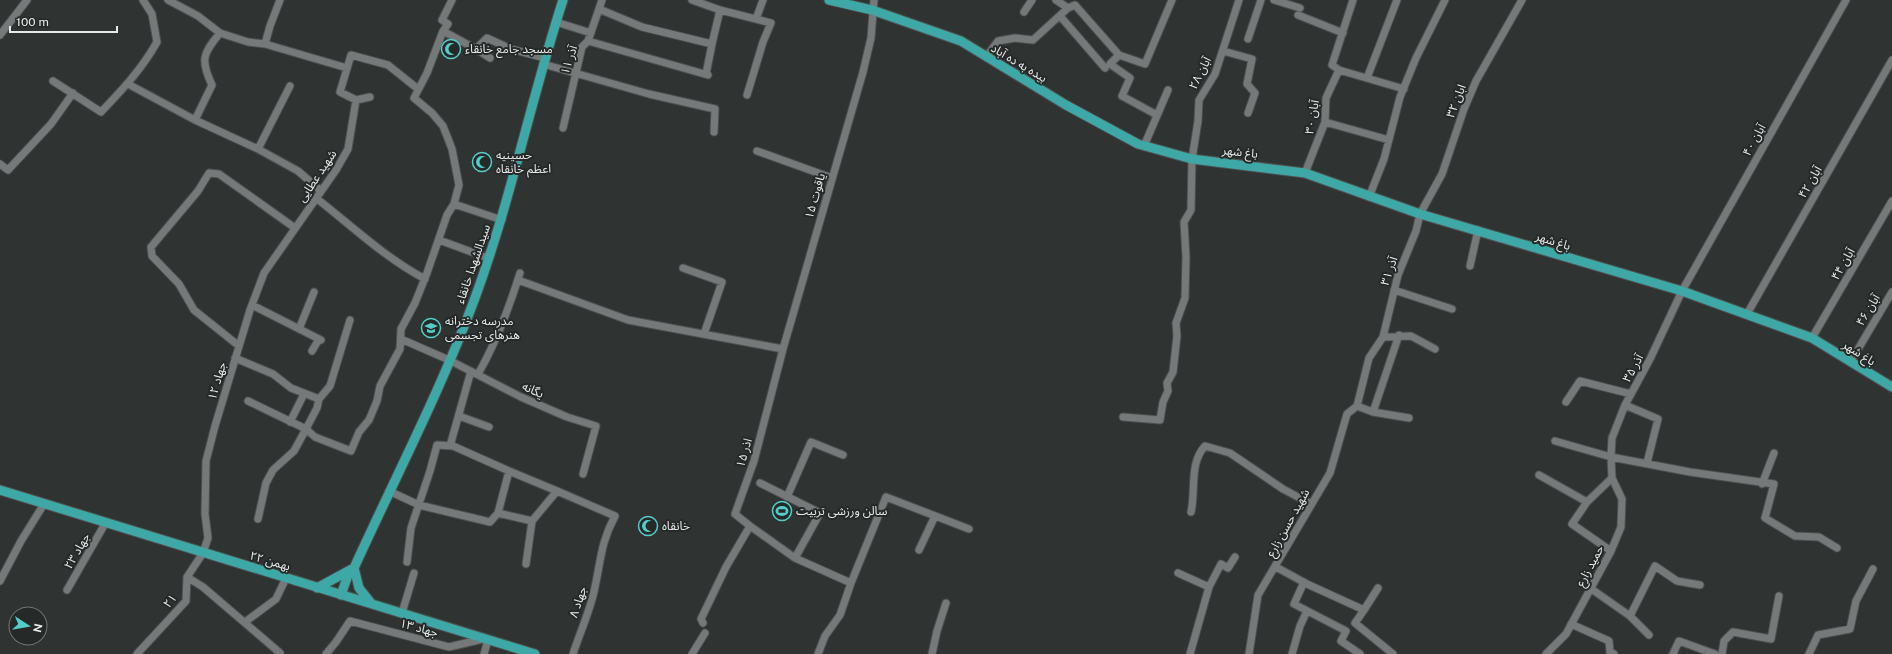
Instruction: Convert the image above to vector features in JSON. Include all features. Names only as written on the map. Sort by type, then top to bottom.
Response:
[{"type":"main road","name":"سیدالشهدا خانقاء","points":[[344,596],[354,574],[354,568],[449,360],[475,298],[502,220],[544,61],[563,0]]},
{"type":"main road","name":"بیده به ده آباد","points":[[829,0],[872,10],[961,41],[1066,105],[1144,146],[1192,159]]},
{"type":"main road","name":"باغ شهر","points":[[1192,159],[1305,173],[1420,214],[1682,291],[1812,338],[1892,387]]},
{"type":"main road","name":"۲۲ بهمن","points":[[0,490],[535,654]]},
{"type":"main road","points":[[317,588],[339,578],[354,568],[359,588],[363,595],[372,604]]},
{"type":"street","points":[[0,35],[27,0]]},
{"type":"street","points":[[53,81],[100,112],[128,84],[147,60],[157,42],[152,14],[143,0]]},
{"type":"street","points":[[168,0],[198,16],[220,33],[248,42],[265,44],[347,68]]},
{"type":"street","points":[[265,44],[280,0]]},
{"type":"street","points":[[248,401],[306,429],[315,437],[351,451],[359,432],[369,420],[377,401],[380,386],[400,349],[401,329],[415,303],[447,215],[454,204],[459,185],[452,149],[443,126],[432,113],[414,98],[443,32],[448,24],[442,20],[452,0]]},
{"type":"street","name":"آذر ۱۱","points":[[563,128],[582,47],[588,41],[602,0]]},
{"type":"street","points":[[692,0],[720,10],[771,23],[763,42],[747,95]]},
{"type":"street","points":[[756,19],[763,0]]},
{"type":"street","name":"یاقوت ۱۵","points":[[770,397],[871,38],[872,10],[874,0]]},
{"type":"street","points":[[1024,12],[1032,0]]},
{"type":"street","points":[[1056,0],[1068,8]]},
{"type":"street","points":[[986,57],[998,41],[1015,38],[1033,40],[1068,8],[1077,2],[1119,55],[1145,64],[1172,0]]},
{"type":"street","name":"آبان ۲۸","points":[[1123,417],[1160,420],[1163,402],[1168,391],[1167,383],[1173,372],[1177,336],[1176,323],[1185,298],[1186,257],[1184,222],[1191,210],[1192,159],[1198,121],[1199,100],[1215,74],[1239,0]]},
{"type":"street","points":[[1248,39],[1261,0]]},
{"type":"street","points":[[1274,0],[1343,33]]},
{"type":"street","points":[[1353,0],[1332,65],[1339,70],[1404,89]]},
{"type":"street","points":[[1367,78],[1397,0]]},
{"type":"street","points":[[1370,197],[1404,89],[1416,58],[1445,0]]},
{"type":"street","name":"ابان ۳۲","points":[[1420,214],[1442,174],[1464,109],[1476,81],[1522,0]]},
{"type":"street","name":"آبان ۴۰","points":[[1682,291],[1846,0]]},
{"type":"street","points":[[599,9],[642,27],[712,44]]},
{"type":"street","points":[[588,41],[707,75],[720,10]]},
{"type":"street","points":[[1060,16],[1105,68]]},
{"type":"street","points":[[556,22],[591,33]]},
{"type":"street","points":[[443,32],[490,58]]},
{"type":"street","points":[[195,120],[212,85],[207,74],[205,61],[206,49],[220,33]]},
{"type":"street","points":[[476,49],[487,38],[511,49],[575,72],[649,94],[715,109],[714,132]]},
{"type":"street","points":[[1223,51],[1252,59],[1247,84],[1255,93],[1248,113]]},
{"type":"street","points":[[370,97],[356,100],[340,92],[351,55],[388,65],[418,89]]},
{"type":"street","points":[[1119,55],[1110,64],[1130,78],[1122,96],[1157,115]]},
{"type":"street","name":"آبان ۴۲","points":[[1747,314],[1892,60]]},
{"type":"street","name":"آبان ۳۰","points":[[1305,173],[1325,122],[1326,98],[1339,70]]},
{"type":"street","points":[[128,84],[195,120],[258,149],[298,171],[321,191]]},
{"type":"street","points":[[258,149],[290,86]]},
{"type":"street","points":[[1144,146],[1168,90]]},
{"type":"street","points":[[0,164],[8,170],[51,124],[73,93]]},
{"type":"street","name":"شهید عطایی","points":[[295,227],[321,191],[348,149],[356,100]]},
{"type":"street","points":[[1325,122],[1389,140]]},
{"type":"street","points":[[757,151],[832,178]]},
{"type":"street","points":[[239,346],[194,310],[178,284],[152,256],[151,247],[198,191],[209,173],[219,174],[295,227]]},
{"type":"street","points":[[316,198],[375,247],[400,265],[425,278]]},
{"type":"street","name":"آبان ۴۴","points":[[1812,338],[1892,201]]},
{"type":"street","points":[[454,204],[502,220]]},
{"type":"street","name":"آذر ۳۱","points":[[1383,337],[1394,290],[1416,231],[1420,214]]},
{"type":"street","name":"جهاد ۱۲","points":[[203,553],[208,538],[205,514],[206,461],[235,358],[264,273],[295,227]]},
{"type":"street","points":[[1470,266],[1478,230]]},
{"type":"street","points":[[439,240],[488,258]]},
{"type":"street","points":[[683,268],[722,282],[704,334]]},
{"type":"street","points":[[450,446],[474,373],[489,355],[512,301],[519,276],[628,320],[783,348]]},
{"type":"street","points":[[1394,290],[1452,309]]},
{"type":"street","name":"آذر ۳۵","points":[[1612,478],[1612,438],[1625,405],[1650,359],[1682,291]]},
{"type":"street","points":[[299,329],[314,292]]},
{"type":"street","name":"آبان ۴۶","points":[[1851,361],[1892,292]]},
{"type":"street","points":[[252,305],[320,339],[312,351]]},
{"type":"street","points":[[258,519],[266,483],[273,470],[294,451],[317,408],[319,399],[330,386],[350,320]]},
{"type":"street","points":[[1373,412],[1399,335]]},
{"type":"street","points":[[1409,418],[1373,412],[1357,406],[1369,358],[1383,337],[1399,335],[1411,336],[1435,349]]},
{"type":"street","name":"یگانه","points":[[401,340],[449,360],[521,398],[567,417],[596,426],[583,474]]},
{"type":"street","points":[[235,358],[273,374],[291,388],[319,399]]},
{"type":"street","points":[[1566,402],[1580,381],[1631,394]]},
{"type":"street","points":[[290,422],[304,394]]},
{"type":"street","name":"اذر ۱۵","points":[[750,526],[735,514],[754,461],[770,397]]},
{"type":"street","points":[[1625,405],[1658,419],[1647,464]]},
{"type":"street","name":"شهید حسن زارع","points":[[1249,654],[1258,595],[1276,567],[1310,504],[1330,473],[1347,414],[1357,406]]},
{"type":"street","points":[[459,416],[490,427]]},
{"type":"street","points":[[1555,441],[1611,457],[1762,484],[1774,484],[1765,518],[1795,536],[1819,537],[1837,548]]},
{"type":"street","points":[[787,497],[811,442],[843,455]]},
{"type":"street","points":[[406,562],[411,528],[437,445],[450,446],[557,491],[532,521],[526,564]]},
{"type":"street","points":[[1191,512],[1194,469],[1200,452],[1205,446],[1230,453],[1283,489],[1310,504]]},
{"type":"street","points":[[1762,484],[1774,453]]},
{"type":"street","points":[[390,491],[419,505],[490,522],[498,513],[510,472]]},
{"type":"street","points":[[1539,476],[1587,502]]},
{"type":"street","points":[[1611,551],[1572,524],[1587,502],[1612,478]]},
{"type":"street","name":"حمید زارع","points":[[1546,654],[1566,634],[1611,551],[1621,527],[1622,499],[1612,478]]},
{"type":"street","points":[[760,483],[820,513],[795,558]]},
{"type":"street","name":"جهاد ۸","points":[[557,491],[615,516],[606,532],[600,556],[595,588],[573,654]]},
{"type":"street","points":[[818,654],[825,636],[840,615],[851,583],[886,497],[969,529]]},
{"type":"street","points":[[0,580],[21,541],[44,504]]},
{"type":"street","points":[[498,513],[532,521]]},
{"type":"street","points":[[919,550],[935,516]]},
{"type":"street","name":"جهاد ۲۳","points":[[67,590],[106,522]]},
{"type":"street","points":[[703,624],[701,619],[719,582],[750,526],[795,558],[851,583]]},
{"type":"street","points":[[203,553],[187,578],[203,586],[280,653],[279,654]]},
{"type":"street","points":[[1190,654],[1209,587],[1221,564],[1228,568],[1235,556]]},
{"type":"street","points":[[1630,616],[1655,566],[1677,581],[1700,584]]},
{"type":"street","points":[[1276,567],[1364,610]]},
{"type":"street","points":[[1809,654],[1818,636],[1850,629],[1856,601],[1873,570]]},
{"type":"street","points":[[402,613],[414,573]]},
{"type":"street","points":[[1178,573],[1209,587]]},
{"type":"street","name":"۲۱","points":[[137,654],[186,601],[187,578]]},
{"type":"street","points":[[245,622],[276,598],[286,578]]},
{"type":"street","points":[[1304,582],[1294,604],[1346,631],[1341,641],[1360,654]]},
{"type":"street","points":[[1378,588],[1355,623],[1393,654]]},
{"type":"street","points":[[1590,588],[1630,616],[1649,635]]},
{"type":"street","points":[[1722,654],[1724,640],[1733,632],[1771,639],[1779,596]]},
{"type":"street","points":[[932,654],[946,602]]},
{"type":"street","points":[[1292,654],[1300,626],[1307,611]]},
{"type":"street","name":"جهاد ۱۳","points":[[326,654],[350,621],[449,647],[485,639]]},
{"type":"street","points":[[1571,624],[1609,641],[1610,652]]},
{"type":"street","points":[[692,654],[705,633]]},
{"type":"street","points":[[484,654],[485,639]]},
{"type":"street","points":[[1673,654],[1679,640],[1715,654]]},
{"type":"place","name":"مسجد جامع خانقاء","points":[[451,49]]},
{"type":"place","name":"حسینیه اعظم خانقاه","points":[[482,162]]},
{"type":"place","name":"مدرسه دخترانه هنرهای تجسمی","points":[[431,328]]},
{"type":"place","name":"سالن ورزشی تربیت","points":[[782,511]]},
{"type":"place","name":"خانقاه","points":[[648,526]]}]
